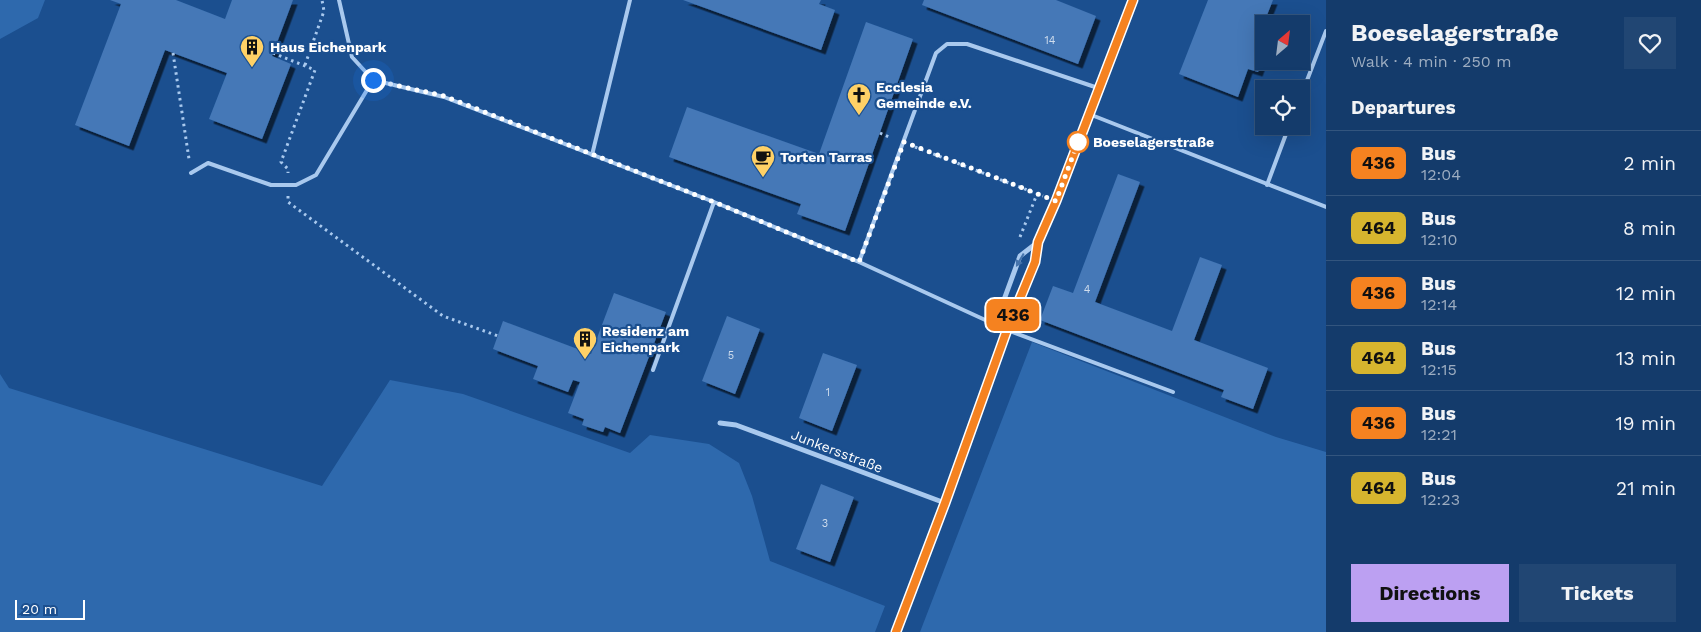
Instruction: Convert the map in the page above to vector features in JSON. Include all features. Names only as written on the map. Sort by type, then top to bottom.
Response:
[{"type":"street","points":[[896,632],[1007,330],[1035,262],[1038,242],[1056,201],[1133,0]]},
{"type":"street","points":[[1007,330],[998,316],[1020,256],[1038,242]]},
{"type":"street","name":"Junkersstraße","points":[[720,423],[736,425],[945,503]]},
{"type":"lane","points":[[339,0],[352,57],[373,80],[444,96],[714,202],[859,262],[1007,330],[1173,392]]},
{"type":"lane","points":[[592,155],[630,0]]},
{"type":"lane","points":[[1307,80],[1326,31]]},
{"type":"lane","points":[[859,262],[936,53],[947,44],[967,44],[1098,88]]},
{"type":"lane","points":[[191,173],[208,163],[271,185],[296,185],[316,175],[373,80]]},
{"type":"lane","points":[[1089,114],[1326,207]]},
{"type":"lane","points":[[1267,185],[1286,135]]},
{"type":"lane","points":[[653,370],[714,202]]},
{"type":"path","points":[[304,66],[324,11],[322,0]]},
{"type":"path","points":[[173,53],[191,173]]},
{"type":"path","points":[[273,53],[315,70],[281,162],[288,169],[288,202],[443,316],[498,336]]},
{"type":"path","points":[[880,133],[1056,201]]},
{"type":"path","points":[[1017,246],[1037,194]]},
{"type":"shaded area","points":[[0,0],[45,0],[38,18],[0,39]]},
{"type":"shaded area","points":[[1032,342],[1276,437],[1326,452],[1326,632],[920,632]]},
{"type":"shaded area","points":[[0,374],[9,388],[322,486],[390,380],[463,394],[630,453],[650,435],[709,444],[739,463],[752,496],[770,561],[885,606],[875,632],[0,632]]},
{"type":"building","name":"Haus Eichenpark","points":[[110,0],[176,0],[225,19],[232,0],[293,0],[272,56],[291,64],[262,139],[209,119],[227,73],[165,50],[129,146],[75,125],[121,4]]},
{"type":"building","points":[[683,0],[821,0],[819,4],[835,10],[821,50]]},
{"type":"building","points":[[924,0],[1056,0],[1096,16],[1078,64],[922,5]]},
{"type":"building","points":[[1208,0],[1273,0],[1267,15],[1255,15],[1255,70],[1259,70],[1258,72],[1248,69],[1238,97],[1179,74]]},
{"type":"building","points":[[866,22],[913,39],[845,231],[797,214],[801,204],[669,157],[687,107],[819,154]]},
{"type":"building","points":[[1118,174],[1140,182],[1095,302],[1172,331],[1200,257],[1222,265],[1194,340],[1268,368],[1253,409],[1221,397],[1224,390],[1040,320],[1053,286],[1073,293]]},
{"type":"building","name":"Residenz am Eichenpark","points":[[614,293],[666,312],[620,433],[605,427],[603,432],[582,425],[584,419],[568,413],[580,382],[573,380],[568,392],[533,379],[538,366],[493,349],[503,321],[591,354]]},
{"type":"building","points":[[727,316],[760,329],[735,394],[702,381]]},
{"type":"building","points":[[823,353],[857,365],[832,431],[799,418]]},
{"type":"building","points":[[821,484],[854,497],[830,562],[796,549]]},
{"type":"bus line","name":"436","points":[[896,632],[1007,330],[1035,262],[1038,242],[1056,201],[1133,0]]},
{"type":"place","name":"Haus Eichenpark","points":[[252,68]]},
{"type":"place","name":"Ecclesia Gemeinde e.V.","points":[[859,116]]},
{"type":"place","name":"Boeselagerstraße","points":[[1078,142]]},
{"type":"place","name":"Torten Tarras","points":[[763,178]]},
{"type":"place","name":"Residenz am Eichenpark","points":[[585,360]]},
{"type":"route","points":[[373,80],[444,96],[714,202],[859,262],[904,142],[1056,201],[1078,142]]}]
